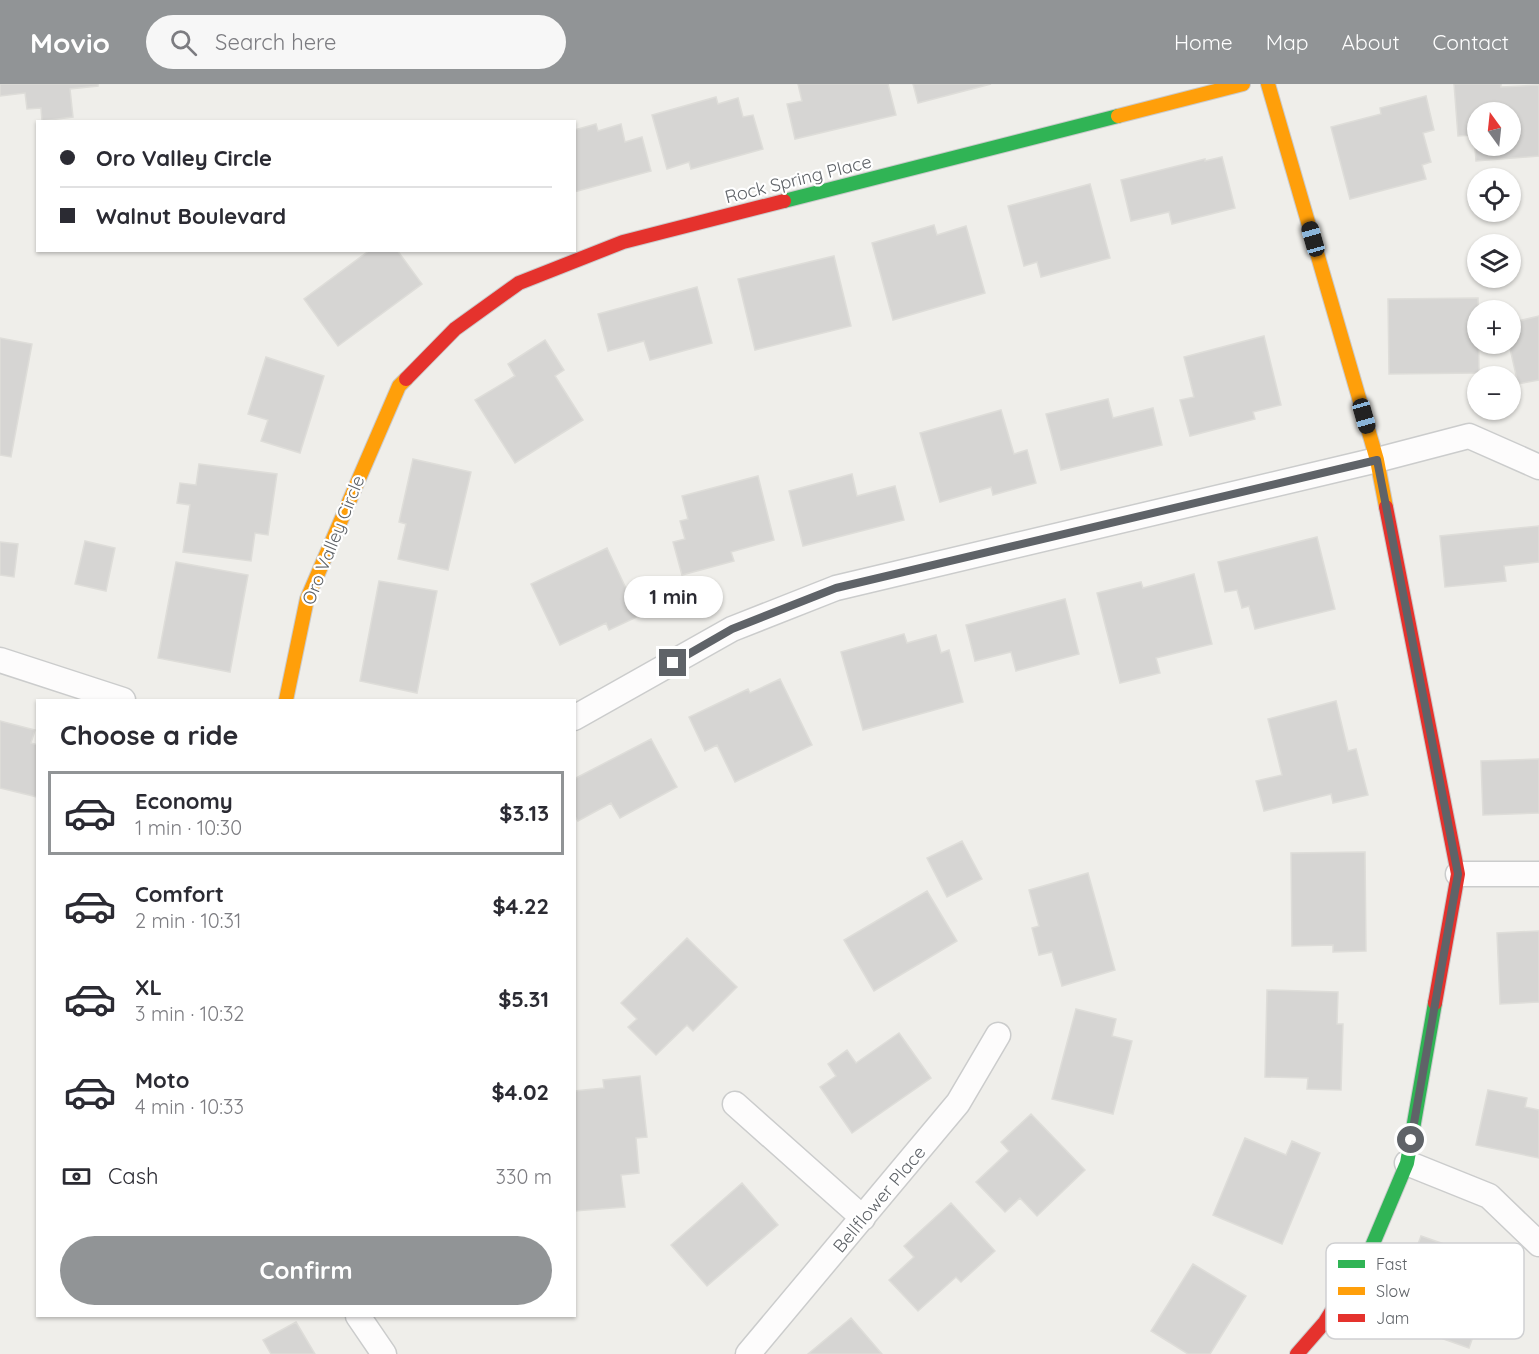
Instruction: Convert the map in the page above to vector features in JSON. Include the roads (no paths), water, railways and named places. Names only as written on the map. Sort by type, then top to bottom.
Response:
[{"type":"street","name":"Rock Spring Place","points":[[399,386],[455,329],[519,283],[623,242],[1243,84]]},
{"type":"street","points":[[1268,84],[1377,460],[1458,874],[1407,1163],[1373,1243]]},
{"type":"street","name":"Oro Valley Circle","points":[[286,699],[307,599],[399,386]]},
{"type":"street","points":[[576,717],[732,629],[836,588],[1377,460],[1469,436],[1539,467]]},
{"type":"street","points":[[0,660],[120,699]]},
{"type":"street","points":[[1458,874],[1539,874]]},
{"type":"street","name":"Bellflower Place","points":[[748,1354],[958,1103],[998,1035]]},
{"type":"street","points":[[735,1104],[863,1218]]},
{"type":"street","points":[[1407,1163],[1489,1196],[1539,1244]]},
{"type":"street","points":[[359,1317],[384,1354]]},
{"type":"street","points":[[1297,1354],[1326,1322]]}]
